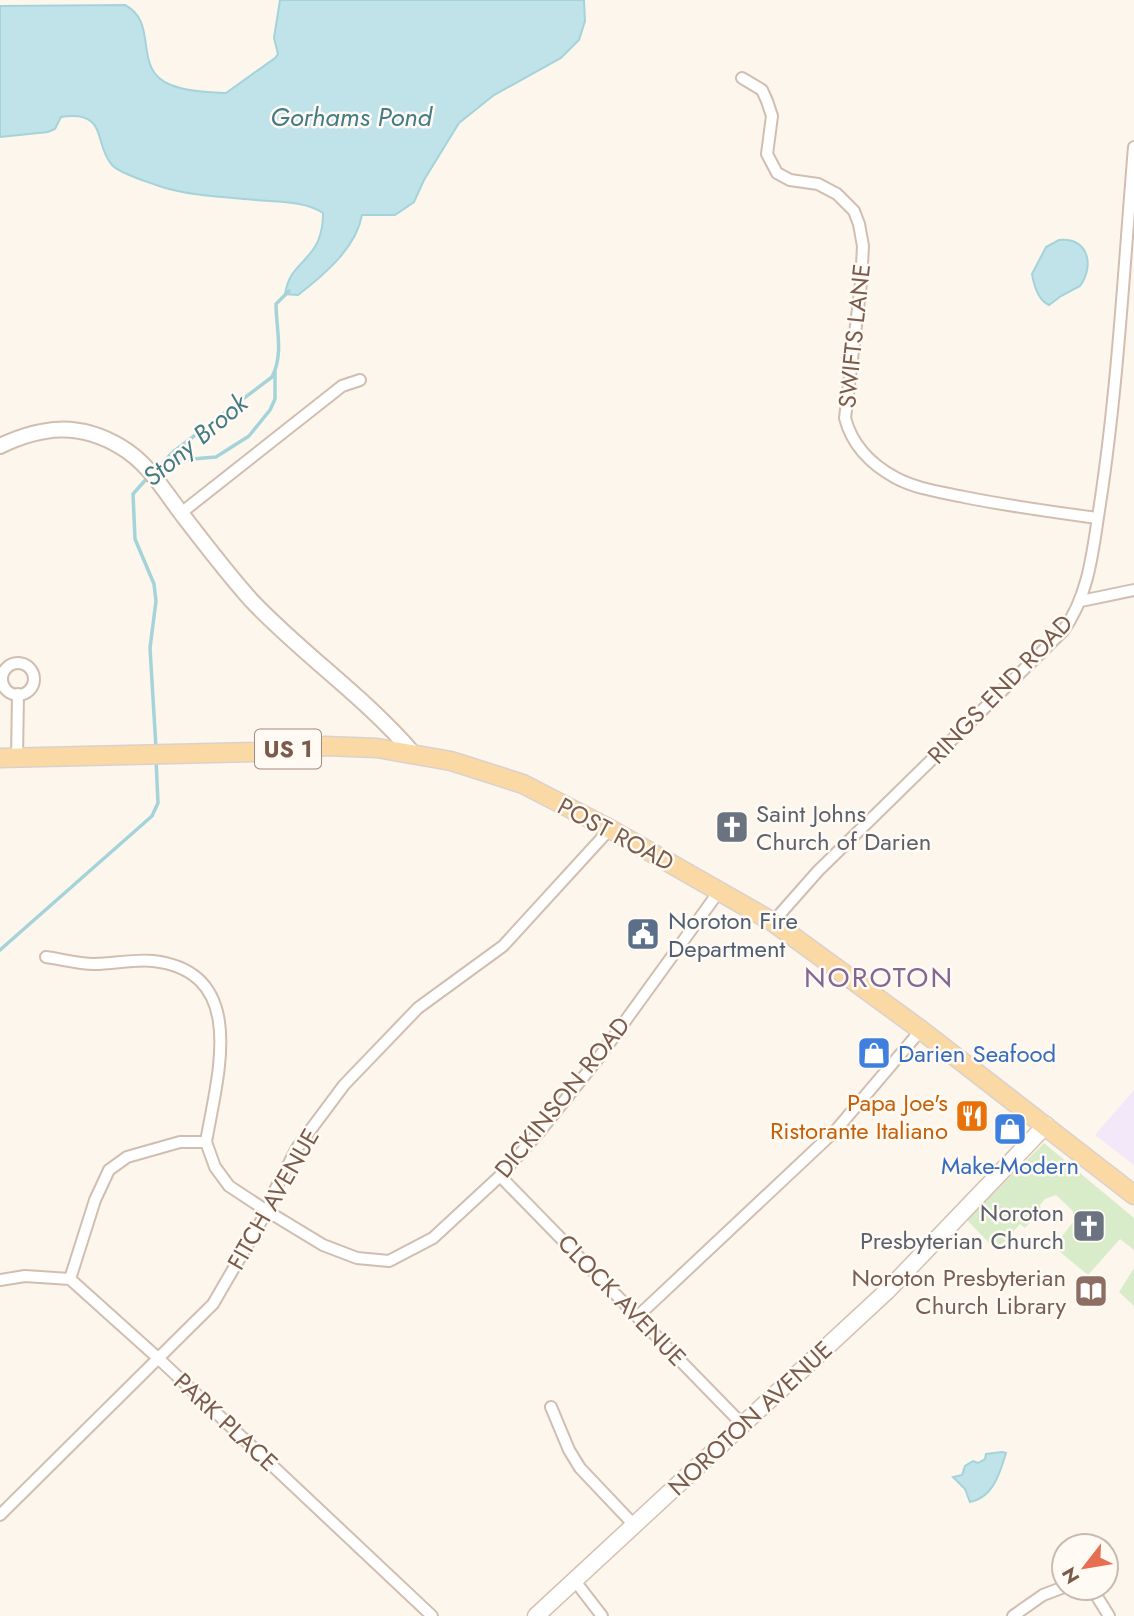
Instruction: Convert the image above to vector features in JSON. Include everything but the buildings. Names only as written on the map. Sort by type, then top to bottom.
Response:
[{"type":"main road","name":"POST ROAD","points":[[8,758],[255,752],[326,746],[377,748],[413,752],[473,766],[523,784],[610,829],[774,922],[921,1030],[1134,1195]]},
{"type":"main road","name":"NOROTON AVENUE","points":[[536,1616],[887,1291],[1046,1125]]},
{"type":"street","name":"SWIFTS LANE","points":[[742,78],[762,90],[767,101],[772,116],[767,154],[777,173],[790,180],[818,184],[837,194],[854,211],[859,224],[863,246],[861,283],[845,418],[859,448],[881,469],[916,487],[993,503],[1097,518]]},
{"type":"street","name":"RINGS END ROAD","points":[[774,922],[818,871],[1063,631],[1081,601],[1110,441],[1134,147]]},
{"type":"street","points":[[181,513],[342,386],[360,380]]},
{"type":"street","points":[[0,446],[29,433],[66,428],[113,442],[130,453],[152,475],[223,569],[254,602],[388,724],[413,752]]},
{"type":"street","points":[[1081,601],[1134,590]]},
{"type":"street","points":[[8,758],[18,694]]},
{"type":"street","name":"FITCH AVENUE","points":[[0,1515],[213,1304],[267,1211],[297,1147],[344,1085],[418,1009],[503,946],[610,829]]},
{"type":"street","name":"DICKINSON ROAD","points":[[206,1142],[215,1167],[229,1186],[267,1211],[323,1245],[357,1258],[389,1261],[433,1238],[500,1176],[597,1060],[720,890]]},
{"type":"street","points":[[0,1280],[25,1276],[70,1279],[95,1200],[108,1170],[127,1157],[180,1142],[206,1142],[222,1050],[216,1006],[201,979],[178,965],[150,961],[90,964],[46,957]]},
{"type":"street","points":[[638,1316],[836,1130],[921,1030]]},
{"type":"street","name":"CLOCK AVENUE","points":[[500,1176],[743,1424]]},
{"type":"street","name":"PARK PLACE","points":[[70,1279],[432,1616]]},
{"type":"street","points":[[551,1407],[569,1450],[580,1468],[635,1526]]},
{"type":"street","points":[[575,1581],[602,1616]]},
{"type":"street","points":[[1013,1616],[1050,1592]]},
{"type":"shaded area","points":[[1134,1090],[1134,1165],[1095,1135]]},
{"type":"green space","points":[[1044,1143],[1134,1218],[1134,1250],[1120,1239],[1088,1275],[1054,1247],[1073,1222],[1073,1211],[1056,1195],[1045,1199],[1040,1205],[1041,1211],[1025,1228],[1020,1224],[1003,1243],[994,1248],[967,1220]]},
{"type":"green space","points":[[1134,1268],[1134,1306],[1119,1292]]},
{"type":"water","name":"Gorhams Pond","points":[[280,0],[584,0],[585,21],[579,40],[561,58],[494,95],[459,123],[424,180],[414,202],[395,215],[362,215],[359,227],[346,250],[328,270],[298,295],[285,294],[292,275],[319,238],[323,213],[316,209],[291,203],[193,194],[168,189],[132,176],[112,165],[93,124],[76,116],[61,117],[55,129],[48,132],[0,137],[0,6],[125,5],[135,13],[141,23],[148,58],[159,78],[185,89],[226,93],[278,54],[274,38]]},
{"type":"water","points":[[1059,240],[1069,240],[1082,248],[1088,261],[1087,270],[1080,286],[1049,305],[1039,296],[1032,274],[1046,247]]},
{"type":"water","points":[[1006,1453],[994,1484],[978,1500],[970,1502],[965,1489],[953,1477],[962,1475],[965,1466],[973,1461],[978,1463],[985,1459],[986,1454]]},
{"type":"waterway","name":"Stony Brook","points":[[155,471],[173,452],[272,377],[279,350],[276,304],[289,291]]},
{"type":"waterway","points":[[168,461],[216,457],[249,436],[270,410],[275,399],[275,372]]},
{"type":"waterway","name":"Stony Brook","points":[[149,476],[133,494],[135,539],[154,584],[156,601],[150,648],[156,748]]},
{"type":"waterway","name":"Stony Brook","points":[[0,950],[152,816],[158,803],[156,759]]},
{"type":"place","name":"Saint Johns Church of Darien","points":[[732,827]]},
{"type":"place","name":"Noroton Fire Department","points":[[643,934]]},
{"type":"place","name":"Darien Seafood","points":[[874,1053]]},
{"type":"place","name":"Papa Joe's Ristorante Italiano","points":[[972,1116]]},
{"type":"place","name":"Make-Modern","points":[[1010,1129]]},
{"type":"place","name":"Noroton Presbyterian Church","points":[[1089,1226]]},
{"type":"place","name":"Noroton Presbyterian Church Library","points":[[1091,1291]]},
{"type":"district","name":"NOROTON","points":[[879,977]]}]
